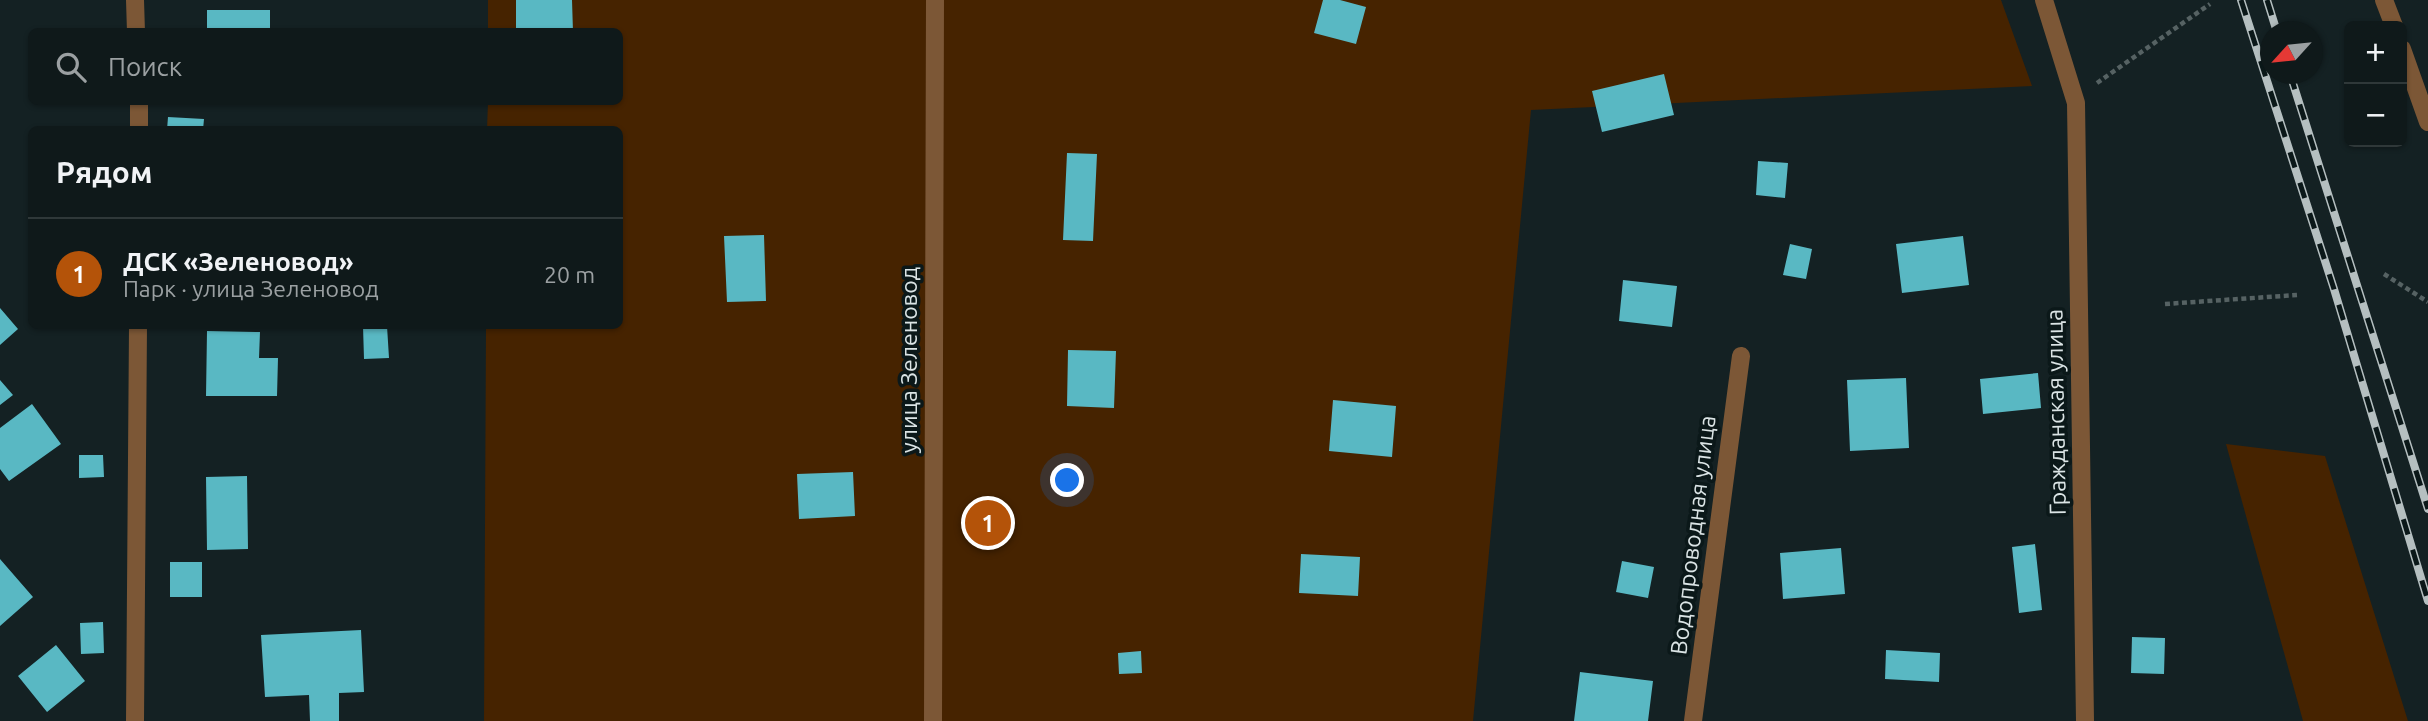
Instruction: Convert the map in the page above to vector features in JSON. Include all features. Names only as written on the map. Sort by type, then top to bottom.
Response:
[{"type":"street","points":[[135,0],[136,28]]},
{"type":"street","name":"улица Зеленовод","points":[[933,721],[935,0]]},
{"type":"street","name":"Гражданская улица","points":[[2044,0],[2076,103],[2085,721]]},
{"type":"street","points":[[2384,0],[2391,21]]},
{"type":"street","points":[[2407,63],[2428,122]]},
{"type":"street","points":[[139,105],[139,126]]},
{"type":"street","points":[[135,721],[138,329]]},
{"type":"street","name":"Водопроводная улица","points":[[1693,721],[1741,356]]},
{"type":"path","points":[[2076,103],[2090,89],[2210,4]]},
{"type":"path","points":[[2384,274],[2428,302]]},
{"type":"path","points":[[2165,304],[2297,295]]},
{"type":"shaded area","points":[[488,0],[2001,0],[2032,86],[1531,110],[1473,721],[484,721],[486,329],[623,329],[623,126],[487,126],[488,105],[623,105],[623,28],[488,28]]},
{"type":"shaded area","points":[[2226,444],[2325,456],[2408,721],[2303,721]]},
{"type":"building","points":[[516,0],[572,0],[573,28],[516,28]]},
{"type":"building","points":[[1323,0],[1340,0],[1366,7],[1356,44],[1314,33]]},
{"type":"building","points":[[207,10],[270,10],[270,28],[207,28]]},
{"type":"building","points":[[1664,74],[1674,115],[1602,132],[1592,91]]},
{"type":"building","points":[[168,117],[204,119],[203,126],[167,126]]},
{"type":"building","points":[[1067,153],[1097,154],[1093,241],[1063,240]]},
{"type":"building","points":[[1758,161],[1788,163],[1785,198],[1756,195]]},
{"type":"building","points":[[764,235],[766,301],[727,302],[724,236]]},
{"type":"building","points":[[1963,236],[1969,285],[1902,293],[1896,244]]},
{"type":"building","points":[[1790,244],[1812,249],[1806,279],[1783,275]]},
{"type":"building","points":[[1623,280],[1677,286],[1672,327],[1619,321]]},
{"type":"building","points":[[0,308],[18,329],[0,345]]},
{"type":"building","points":[[363,329],[387,329],[389,358],[364,359]]},
{"type":"building","points":[[207,331],[260,332],[259,358],[278,358],[277,396],[206,396]]},
{"type":"building","points":[[1068,350],[1116,351],[1114,408],[1067,406]]},
{"type":"building","points":[[2038,373],[2041,408],[1983,414],[1980,379]]},
{"type":"building","points":[[1906,378],[1909,448],[1850,451],[1847,380]]},
{"type":"building","points":[[0,380],[13,395],[0,405]]},
{"type":"building","points":[[1333,400],[1396,406],[1392,457],[1329,451]]},
{"type":"building","points":[[32,404],[61,444],[9,481],[0,469],[0,428]]},
{"type":"building","points":[[79,455],[103,455],[104,477],[79,478]]},
{"type":"building","points":[[853,472],[855,516],[799,519],[797,474]]},
{"type":"building","points":[[247,476],[248,549],[207,550],[206,477]]},
{"type":"building","points":[[2035,544],[2042,610],[2019,613],[2012,547]]},
{"type":"building","points":[[1841,548],[1845,594],[1783,599],[1780,553]]},
{"type":"building","points":[[1301,554],[1360,557],[1358,596],[1299,593]]},
{"type":"building","points":[[0,559],[33,597],[0,626]]},
{"type":"building","points":[[1622,561],[1654,567],[1648,598],[1616,592]]},
{"type":"building","points":[[170,562],[202,562],[202,597],[170,597]]},
{"type":"building","points":[[103,622],[104,653],[81,654],[80,623]]},
{"type":"building","points":[[361,630],[364,692],[339,693],[339,721],[310,721],[309,695],[265,697],[261,635]]},
{"type":"building","points":[[2132,637],[2165,638],[2164,674],[2131,673]]},
{"type":"building","points":[[56,645],[85,681],[47,712],[18,676]]},
{"type":"building","points":[[1886,650],[1940,653],[1939,682],[1885,679]]},
{"type":"building","points":[[1141,651],[1142,673],[1119,674],[1118,653]]},
{"type":"building","points":[[1580,672],[1653,681],[1648,721],[1574,721]]},
{"type":"railway","points":[[2241,0],[2334,289],[2428,601]]},
{"type":"railway","points":[[2267,0],[2274,21]]},
{"type":"railway","points":[[2293,84],[2428,509]]},
{"type":"place","name":"ДСК «Зеленовод»","points":[[988,523]]}]
